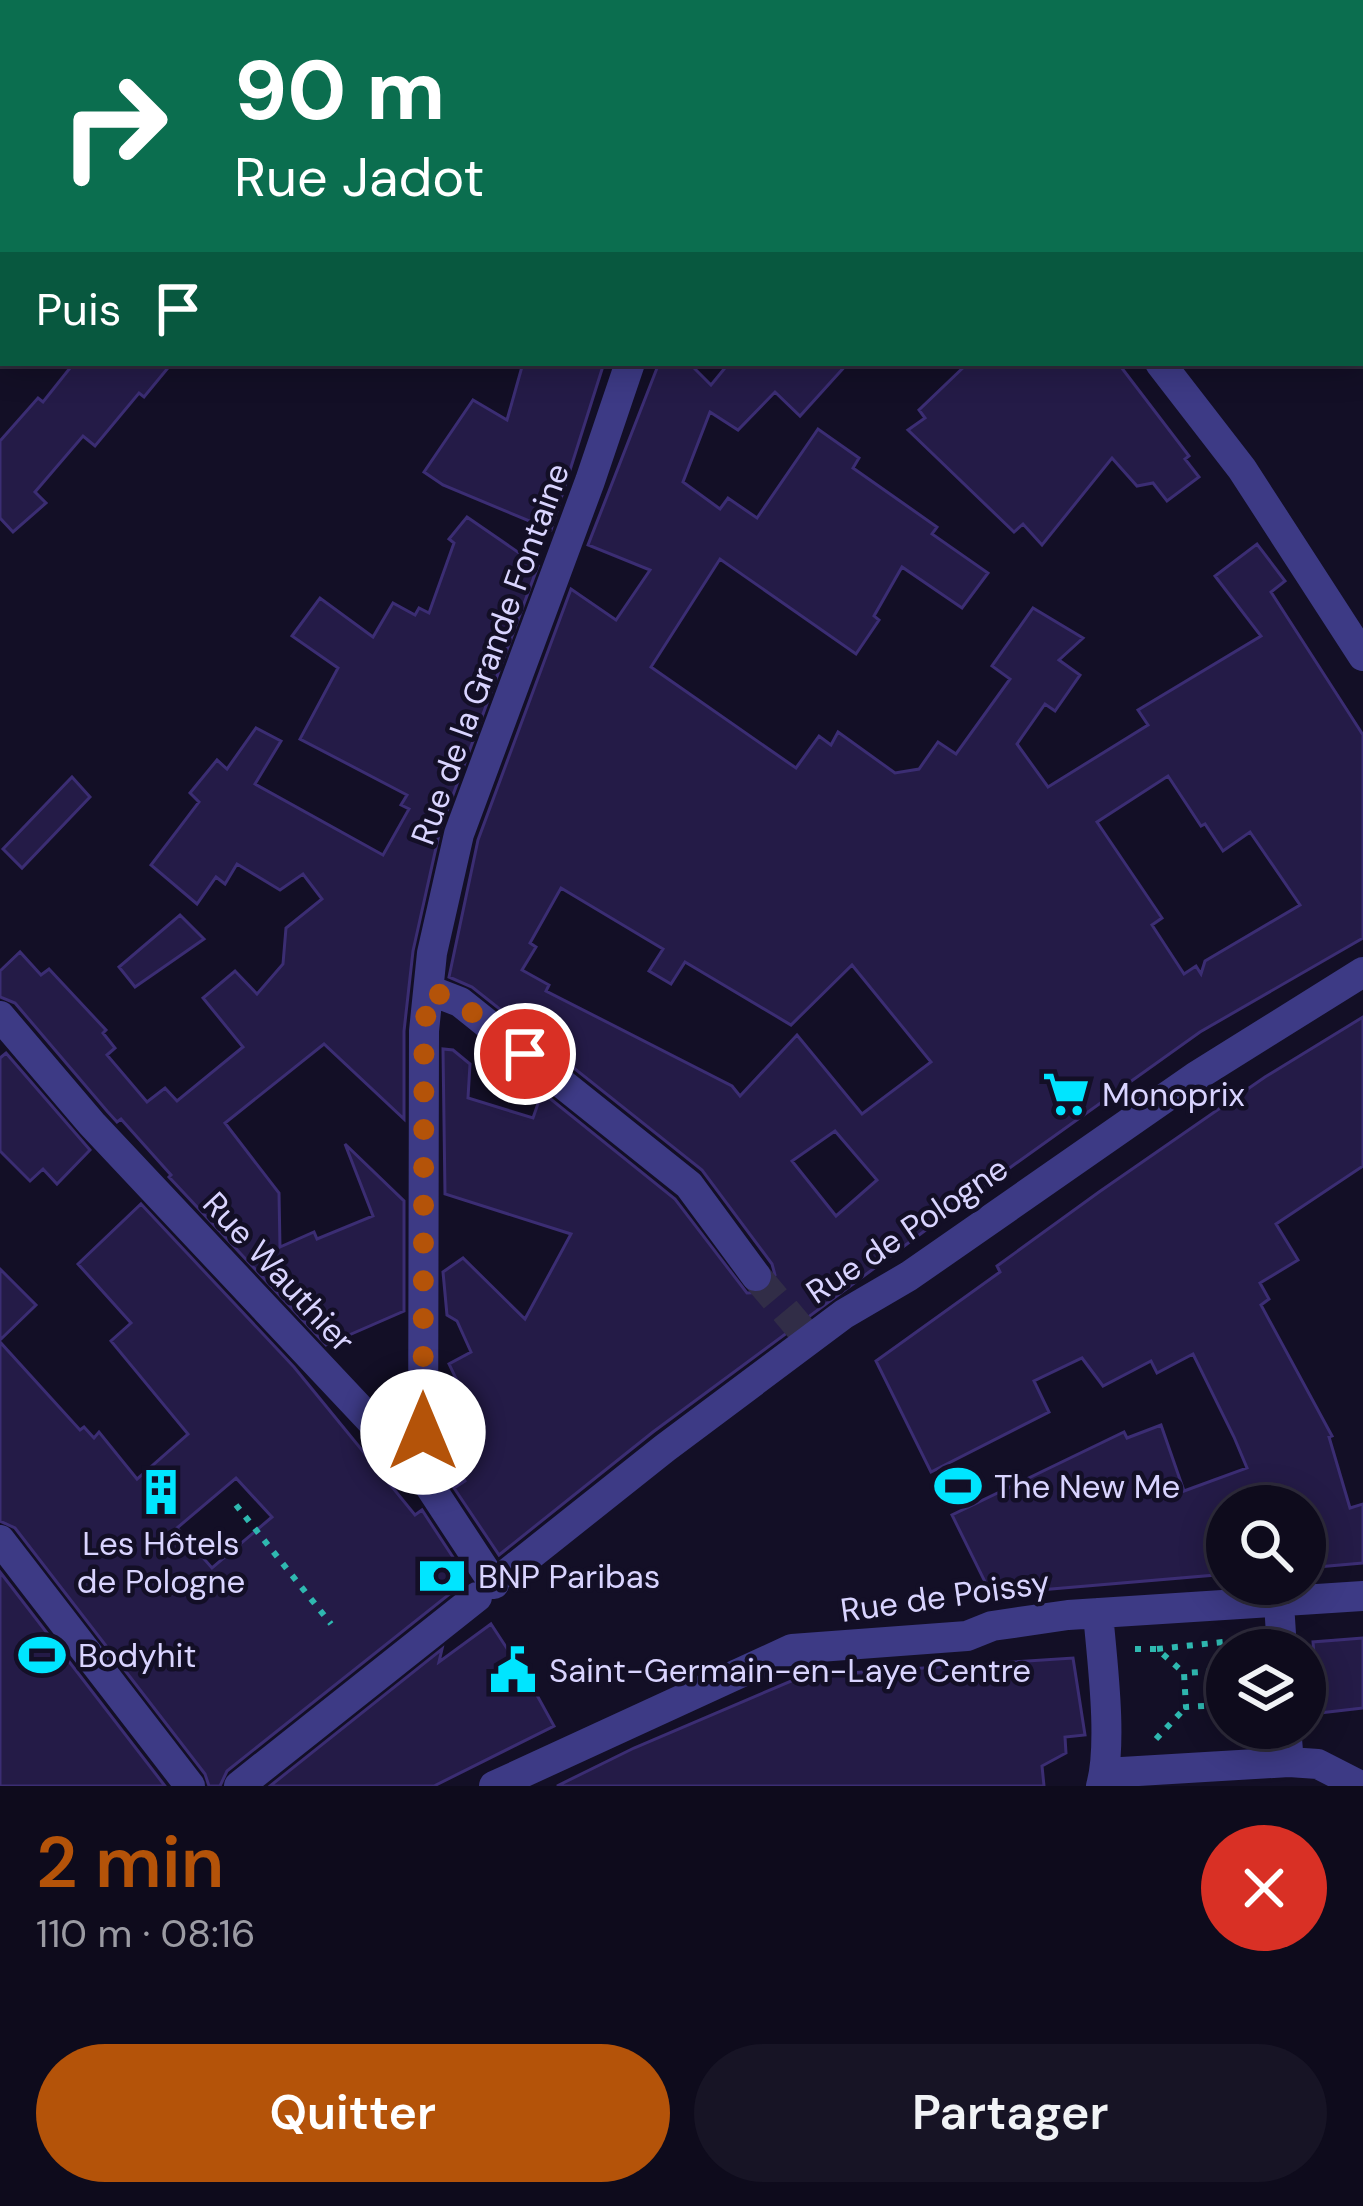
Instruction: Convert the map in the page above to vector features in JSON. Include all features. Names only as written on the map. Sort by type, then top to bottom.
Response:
[{"type":"street","name":"Rue de la Grande Fontaine","points":[[423,1476],[424,1031],[436,932],[458,833],[629,366]]},
{"type":"street","points":[[1162,366],[1242,469],[1363,656]]},
{"type":"street","name":"Rue de Pologne","points":[[239,1786],[366,1669],[493,1585],[844,1314],[909,1276],[1104,1138],[1363,972]]},
{"type":"street","points":[[429,990],[460,1003],[689,1185],[756,1276]]},
{"type":"street","name":"Rue Wauthier","points":[[0,1016],[92,1124],[423,1476],[493,1585]]},
{"type":"street","points":[[0,1540],[190,1786]]},
{"type":"street","name":"Rue de Poissy","points":[[1326,1599],[1363,1596]]},
{"type":"street","name":"Rue de Poissy","points":[[494,1786],[548,1774],[791,1649],[967,1636],[992,1626],[1098,1613],[1243,1605]]},
{"type":"street","points":[[1098,1613],[1103,1779],[1289,1762],[1318,1764],[1361,1786]]},
{"type":"street","points":[[1288,1749],[1289,1762]]},
{"type":"path","points":[[236,1505],[331,1624]]},
{"type":"path","points":[[1101,1649],[1206,1644]]},
{"type":"path","points":[[1157,1649],[1184,1673],[1186,1707],[1206,1706]]},
{"type":"path","points":[[1184,1673],[1206,1672]]},
{"type":"building","points":[[72,366],[170,366],[144,397],[139,393],[95,446],[83,436],[35,492],[46,503],[13,532],[0,518],[0,441],[38,398],[43,402]]},
{"type":"building","points":[[522,366],[603,366],[551,530],[443,485],[424,472],[473,400],[507,420]]},
{"type":"building","points":[[658,366],[692,366],[711,385],[727,366],[845,366],[800,416],[775,392],[738,430],[710,412],[683,482],[720,509],[728,498],[757,518],[818,429],[859,458],[853,468],[937,527],[932,534],[988,573],[962,608],[902,567],[874,616],[879,620],[856,654],[720,559],[651,667],[796,768],[819,736],[831,745],[838,732],[895,773],[919,769],[938,742],[956,754],[1010,679],[992,666],[1033,608],[1083,638],[1059,660],[1080,675],[1055,711],[1045,704],[1017,744],[1048,787],[1148,725],[1138,710],[1261,636],[1215,576],[1257,544],[1285,581],[1271,592],[1363,735],[1363,938],[1200,1032],[1015,1164],[653,1432],[499,1555],[454,1488],[465,1481],[447,1444],[480,1429],[449,1364],[471,1352],[457,1321],[447,1315],[443,1272],[463,1258],[525,1319],[571,1234],[445,1194],[443,1049],[453,1050],[470,1064],[468,1098],[533,1118],[542,1092],[675,1199],[747,1293],[767,1292],[775,1275],[772,1264],[702,1170],[472,987],[449,977],[478,840],[571,589],[616,620],[650,570],[588,545]],"holes":[[[1168,776],[1201,826],[1205,824],[1223,851],[1250,832],[1300,905],[1205,961],[1201,974],[1196,966],[1184,974],[1152,925],[1162,918],[1097,822]],[[561,888],[663,949],[649,971],[671,984],[685,962],[791,1025],[852,965],[931,1062],[862,1114],[797,1035],[740,1096],[732,1086],[546,991],[549,985],[522,970],[536,947],[530,943]],[[835,1131],[877,1180],[836,1216],[792,1161]]]},
{"type":"building","points":[[965,366],[1120,366],[1189,456],[1185,459],[1199,477],[1167,501],[1153,483],[1137,486],[1112,458],[1042,545],[1023,524],[1014,532],[908,430],[925,418],[919,410]]},
{"type":"building","points":[[467,517],[538,566],[440,830],[413,951],[404,1031],[404,1119],[324,1044],[225,1123],[279,1193],[280,1247],[314,1232],[317,1239],[373,1216],[345,1144],[404,1201],[404,1311],[326,1345],[121,1119],[117,1122],[15,1003],[0,997],[0,971],[20,952],[41,975],[49,969],[106,1030],[103,1033],[115,1048],[107,1055],[147,1102],[165,1088],[177,1101],[243,1047],[203,998],[235,971],[257,994],[283,964],[286,928],[322,899],[303,874],[280,890],[237,864],[225,884],[216,877],[197,904],[151,865],[199,802],[190,793],[217,760],[227,769],[256,728],[281,741],[255,784],[383,855],[409,809],[401,805],[407,795],[300,739],[338,668],[292,636],[320,598],[373,637],[393,603],[415,615],[419,608],[429,613],[454,543],[449,539]]},
{"type":"building","points":[[72,777],[90,797],[22,868],[3,849]]},
{"type":"building","points":[[180,915],[204,939],[135,987],[119,967]]},
{"type":"building","points":[[1363,1017],[1363,1166],[1276,1224],[1298,1260],[1260,1283],[1269,1299],[1261,1305],[1332,1436],[1350,1508],[1363,1504],[1363,1563],[1326,1566],[1326,1485],[1206,1485],[1206,1576],[991,1594],[952,1515],[1124,1432],[1127,1438],[1161,1425],[1184,1491],[1247,1468],[1234,1437],[1193,1354],[1157,1373],[1151,1361],[1103,1386],[1082,1358],[1034,1381],[1049,1412],[931,1472],[876,1361],[1000,1272],[997,1266],[1265,1077]]},
{"type":"building","points":[[6,1053],[90,1150],[57,1184],[43,1169],[30,1181],[0,1151],[0,1058]]},
{"type":"building","points":[[141,1204],[294,1367],[415,1515],[422,1510],[464,1574],[461,1585],[227,1771],[220,1786],[209,1786],[205,1774],[15,1528],[0,1521],[0,1342],[80,1430],[84,1427],[94,1438],[99,1432],[137,1479],[188,1434],[111,1341],[131,1323],[78,1264]],"holes":[[[236,1478],[272,1517],[212,1568],[177,1528]]]},
{"type":"building","points":[[0,1269],[36,1305],[0,1340]]},
{"type":"building","points":[[0,1572],[165,1786],[0,1786]]},
{"type":"building","points":[[491,1624],[511,1648],[554,1726],[434,1786],[270,1786],[442,1649],[439,1662]]},
{"type":"building","points":[[1363,1638],[1363,1708],[1326,1712],[1326,1641]]},
{"type":"building","points":[[1073,1658],[1085,1735],[1065,1737],[1066,1753],[1042,1766],[1044,1786],[557,1786],[803,1676]]},
{"type":"tunnel","points":[[756,1276],[810,1340]]},
{"type":"place","name":"Monoprix","points":[[1066,1094]]},
{"type":"place","name":"The New Me","points":[[958,1486]]},
{"type":"place","name":"Les Hôtels de Pologne","points":[[161,1492]]},
{"type":"place","name":"BNP Paribas","points":[[442,1576]]},
{"type":"place","name":"Bodyhit","points":[[42,1655]]},
{"type":"place","name":"Saint-Germain-en-Laye Centre","points":[[513,1670]]},
{"type":"route","points":[[423,1432],[424,1031],[429,990],[460,1003],[525,1054]]}]
